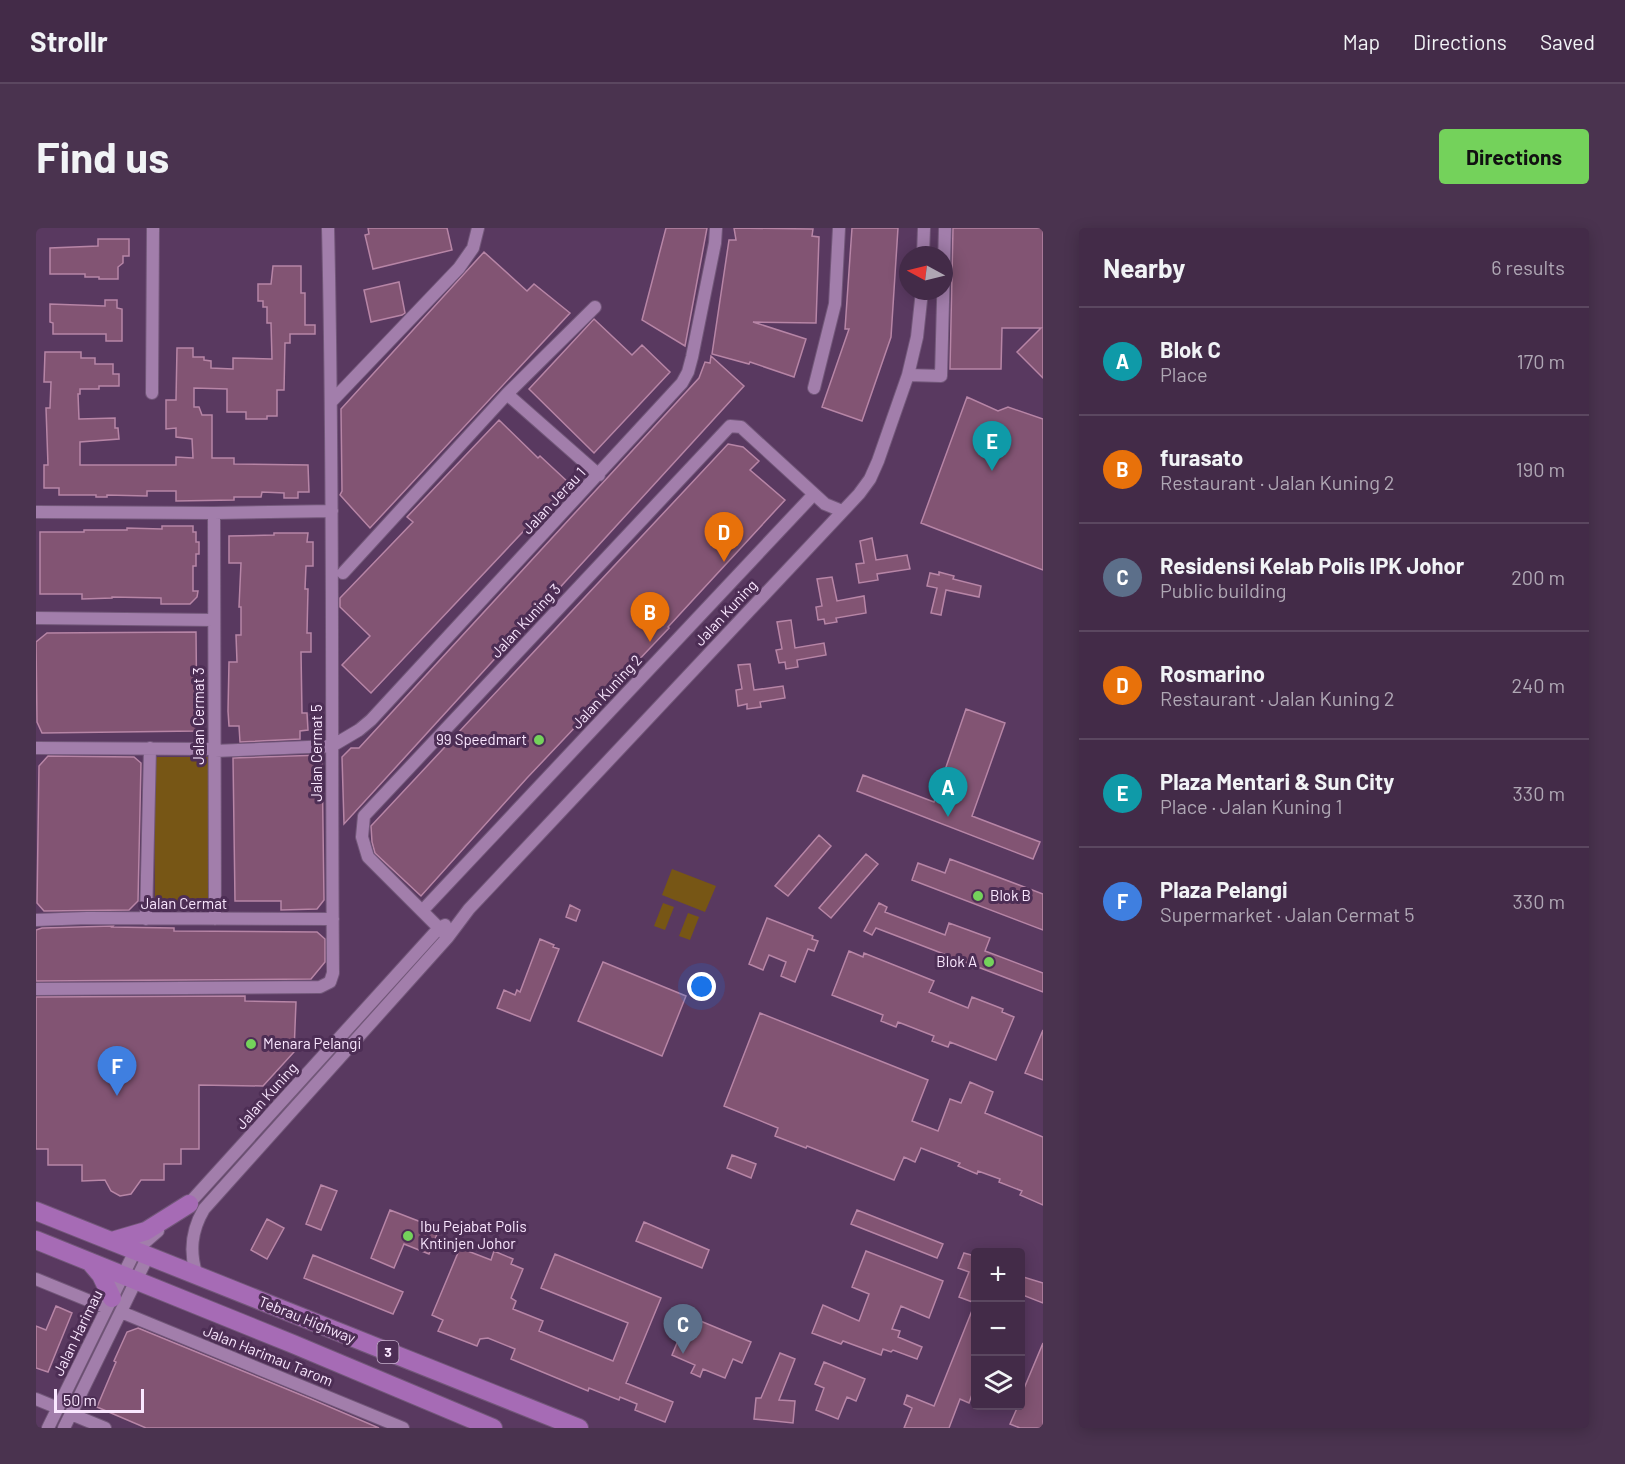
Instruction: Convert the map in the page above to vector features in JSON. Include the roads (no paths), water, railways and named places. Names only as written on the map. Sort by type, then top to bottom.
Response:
[{"type":"highway","points":[[112,1241],[146,1231],[189,1204]]},
{"type":"highway","name":"Tebrau Highway","points":[[36,1210],[579,1428]]},
{"type":"highway","name":"Tebrau Highway","points":[[36,1240],[493,1428]]},
{"type":"highway","points":[[90,1262],[101,1275],[113,1306]]},
{"type":"highway","points":[[456,1428],[476,1421]]},
{"type":"street","points":[[152,393],[153,228]]},
{"type":"street","name":"Jalan Cermat 5","points":[[36,989],[320,987],[330,982],[333,973],[332,401],[328,228]]},
{"type":"street","points":[[332,401],[459,268],[473,248],[478,228]]},
{"type":"street","name":"Jalan Jerau 1","points":[[332,746],[371,720],[682,383],[688,372],[713,254],[716,228]]},
{"type":"street","points":[[814,388],[835,304],[839,228]]},
{"type":"street","points":[[923,246],[924,228]]},
{"type":"street","points":[[908,375],[941,376],[945,228]]},
{"type":"street","name":"Jalan Kuning","points":[[142,1253],[469,909],[870,479],[908,375],[917,337],[921,300]]},
{"type":"street","points":[[343,573],[507,394],[595,307]]},
{"type":"street","points":[[507,394],[599,475]]},
{"type":"street","name":"Jalan Kuning 3","points":[[444,933],[368,857],[362,837],[364,816],[716,440],[730,426],[741,427],[825,504],[842,511]]},
{"type":"street","name":"Jalan Kuning 2","points":[[422,910],[814,494]]},
{"type":"street","points":[[825,504],[831,523]]},
{"type":"street","points":[[36,512],[332,511]]},
{"type":"street","name":"Jalan Cermat 3","points":[[214,513],[215,919]]},
{"type":"street","points":[[36,618],[214,620]]},
{"type":"street","points":[[36,748],[214,750],[332,746]]},
{"type":"street","points":[[146,919],[150,748]]},
{"type":"street","name":"Jalan Cermat","points":[[36,920],[333,919]]},
{"type":"street","name":"Jalan Kuning","points":[[197,1276],[193,1264],[192,1244],[197,1220],[204,1209],[444,933]]},
{"type":"street","name":"Jalan Harimau","points":[[48,1428],[142,1253]]},
{"type":"street","name":"Jalan Harimau Tarom","points":[[36,1279],[113,1306],[403,1428]]},
{"type":"street","name":"Jalan Harimau","points":[[64,1428],[113,1306]]},
{"type":"street","points":[[36,1399],[58,1408]]},
{"type":"street","points":[[71,1414],[105,1428]]},
{"type":"place","name":"Plaza Mentari & Sun City","points":[[992,471]]},
{"type":"place","name":"Rosmarino","points":[[724,562]]},
{"type":"place","name":"furasato","points":[[650,642]]},
{"type":"place","name":"99 Speedmart","points":[[539,740]]},
{"type":"place","name":"Blok C","points":[[948,817]]},
{"type":"place","name":"Blok B","points":[[978,896]]},
{"type":"place","name":"Blok A","points":[[989,962]]},
{"type":"place","name":"Menara Pelangi","points":[[251,1044]]},
{"type":"place","name":"Plaza Pelangi","points":[[117,1096]]},
{"type":"place","name":"Ibu Pejabat Polis Kntinjen Johor","points":[[408,1236]]},
{"type":"place","name":"Residensi Kelab Polis IPK Johor","points":[[683,1354]]}]
